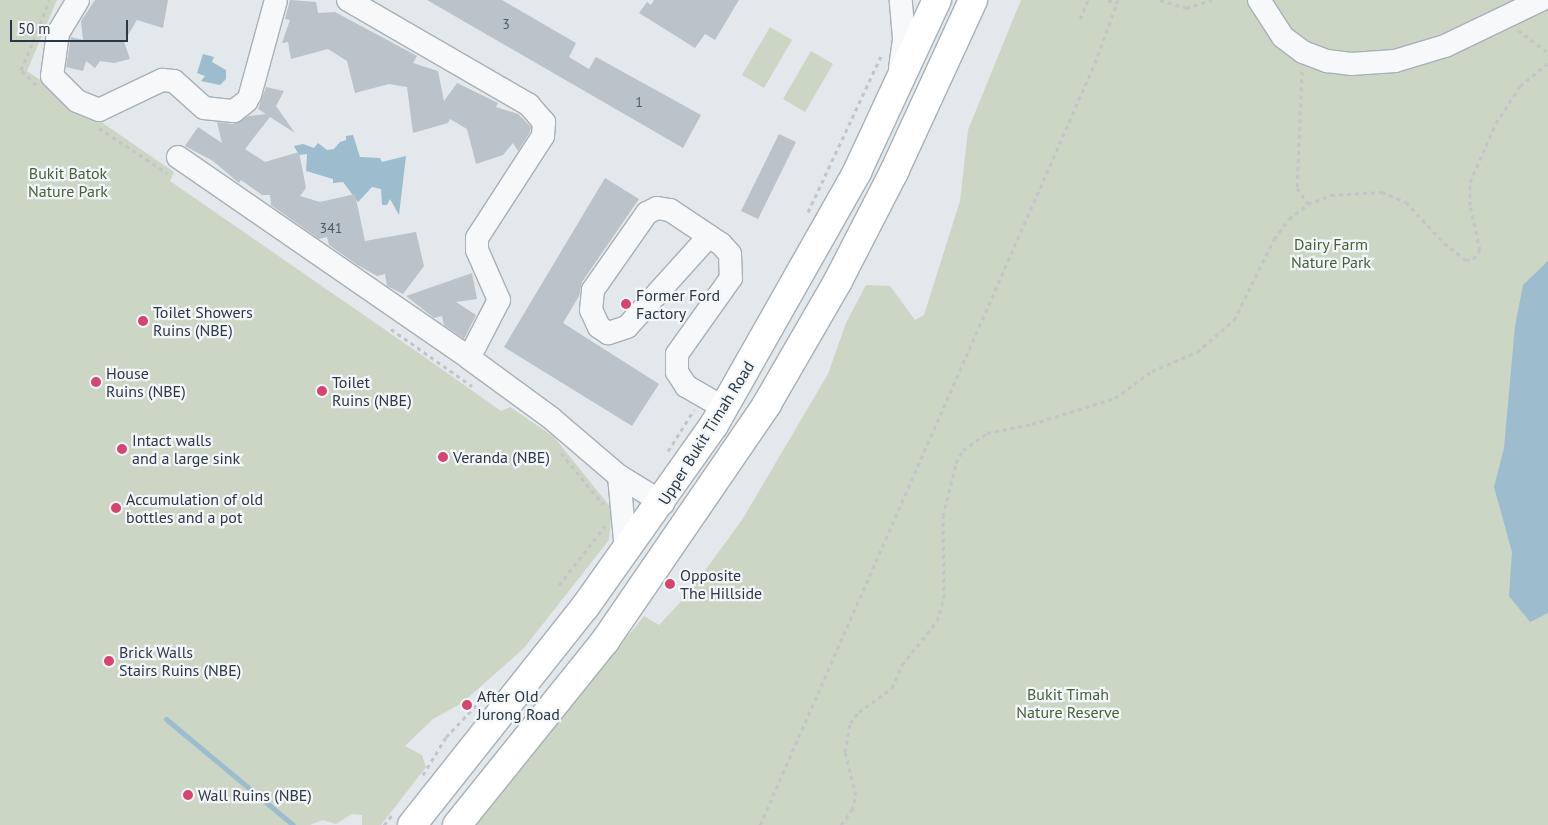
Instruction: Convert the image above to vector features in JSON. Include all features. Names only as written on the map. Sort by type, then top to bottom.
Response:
[{"type":"highway","name":"Upper Bukit Timah Road","points":[[411,814],[626,552],[662,503],[714,409],[841,202],[937,0]]},
{"type":"highway","name":"Upper Bukit Timah Road","points":[[462,819],[605,641],[766,404],[838,281],[894,172],[972,1]]},
{"type":"highway","points":[[841,202],[874,168],[882,165],[894,172]]},
{"type":"highway","points":[[714,409],[753,396],[766,404]]},
{"type":"highway","points":[[411,814],[453,820],[462,819]]},
{"type":"street","points":[[78,0],[58,33],[52,76],[77,101],[99,110],[162,80],[174,81],[204,108],[234,111],[249,98],[276,0]]},
{"type":"street","points":[[348,0],[529,105],[544,122],[543,136],[477,238],[477,250],[499,300],[469,358]]},
{"type":"street","points":[[897,84],[904,38],[901,0]]},
{"type":"street","points":[[1258,0],[1283,37],[1303,52],[1326,61],[1352,64],[1395,61],[1444,46],[1540,0]]},
{"type":"street","points":[[178,157],[469,358],[552,418],[619,476],[662,503]]},
{"type":"street","points":[[709,236],[627,327],[608,333],[599,327],[590,310],[593,290],[647,213],[657,208],[670,210],[709,236],[730,254],[731,278],[677,354],[677,372],[686,386],[714,409]]},
{"type":"street","points":[[619,476],[626,552]]},
{"type":"path","points":[[24,76],[20,70],[49,0]]},
{"type":"path","points":[[1080,19],[1088,0]]},
{"type":"path","points":[[760,825],[1095,63],[1118,2],[1108,0]]},
{"type":"path","points":[[1160,0],[1186,8],[1212,0]]},
{"type":"path","points":[[1510,14],[1519,33],[1548,53]]},
{"type":"path","points":[[807,215],[885,48]]},
{"type":"path","points":[[1303,52],[1297,188],[1308,204]]},
{"type":"path","points":[[841,825],[852,810],[856,795],[845,752],[850,723],[859,712],[892,688],[902,665],[936,621],[944,598],[943,516],[956,463],[963,450],[988,433],[1032,424],[1115,398],[1152,371],[1197,352],[1234,320],[1274,240],[1289,219],[1308,204],[1332,195],[1382,192],[1406,202],[1444,243],[1466,260],[1473,259],[1480,250],[1470,205],[1470,182],[1496,123],[1515,93],[1548,63]]},
{"type":"path","points":[[383,324],[479,391]]},
{"type":"path","points":[[662,458],[714,409]]},
{"type":"path","points":[[558,449],[606,509]]},
{"type":"path","points":[[559,585],[608,523]]},
{"type":"path","points":[[419,780],[446,737],[490,690]]},
{"type":"path","points":[[384,825],[411,814]]},
{"type":"green space","name":"Bukit Batok Nature Park","points":[[0,0],[57,0],[27,71],[174,172],[170,181],[501,411],[510,407],[554,437],[612,509],[609,540],[524,648],[462,703],[433,719],[405,746],[422,755],[426,767],[381,825],[362,825],[362,815],[352,814],[336,824],[323,820],[310,825],[0,825]]},
{"type":"green space","points":[[1021,0],[1548,0],[1548,825],[476,825],[644,616],[659,625],[687,595],[742,520],[828,374],[846,323],[866,285],[890,286],[915,320],[924,315],[960,201],[968,130]]},
{"type":"green space","points":[[770,27],[792,40],[764,88],[742,75]]},
{"type":"green space","points":[[811,51],[833,64],[805,112],[783,99]]},
{"type":"water","points":[[203,54],[214,57],[212,62],[226,70],[226,79],[220,85],[201,81],[205,76],[197,73]]},
{"type":"water","points":[[353,135],[360,157],[380,158],[382,162],[406,156],[399,215],[390,199],[387,205],[382,205],[381,189],[372,187],[358,202],[343,182],[333,183],[333,179],[306,171],[307,154],[299,155],[294,146],[303,144],[314,148],[318,143],[327,150],[334,149],[340,142],[346,140],[346,136]]},
{"type":"water","points":[[1548,261],[1548,613],[1530,622],[1509,596],[1512,552],[1494,487],[1504,448],[1515,326],[1523,285]]},
{"type":"building","points":[[95,0],[168,0],[163,28],[137,20],[124,42],[130,59],[114,63],[100,61],[95,68],[86,61],[83,71],[66,67],[71,37],[83,40],[81,21]]},
{"type":"building","points":[[290,0],[316,2],[318,13],[335,12],[417,56],[413,63],[438,71],[444,101],[457,83],[498,103],[496,107],[518,114],[531,127],[530,132],[518,151],[513,143],[503,155],[476,164],[467,129],[450,119],[448,123],[413,133],[407,87],[389,84],[355,93],[347,61],[328,49],[291,59],[288,42],[282,43],[290,20],[285,19]]},
{"type":"building","points":[[427,0],[502,0],[576,43],[569,57],[589,69],[596,57],[701,115],[683,148]]},
{"type":"building","points":[[654,0],[739,0],[715,40],[705,34],[695,48],[639,13],[647,2],[651,5]]},
{"type":"building","points":[[266,87],[284,91],[276,106],[295,133],[270,117],[245,149],[265,162],[299,152],[306,188],[300,196],[320,202],[355,194],[365,241],[416,232],[424,266],[403,294],[387,286],[385,274],[377,276],[356,264],[329,245],[327,237],[319,239],[271,205],[270,195],[262,195],[241,180],[239,183],[213,161],[185,146],[198,127],[222,143],[217,122],[233,124],[249,116],[266,114],[258,109]]},
{"type":"building","points":[[779,134],[796,142],[758,219],[741,211]]},
{"type":"building","points":[[605,178],[639,199],[582,282],[579,296],[563,323],[659,384],[632,426],[504,347]]},
{"type":"building","points":[[472,273],[477,299],[456,302],[476,315],[464,339],[444,325],[442,316],[434,318],[406,296]]},
{"type":"waterway","points":[[166,719],[293,825]]},
{"type":"place","name":"Former Ford Factory","points":[[626,304]]},
{"type":"place","name":"Toilet Showers Ruins (NBE)","points":[[143,321]]},
{"type":"place","name":"House Ruins (NBE)","points":[[96,382]]},
{"type":"place","name":"Toilet Ruins (NBE)","points":[[322,391]]},
{"type":"place","name":"Intact walls and a large sink","points":[[122,449]]},
{"type":"place","name":"Veranda (NBE)","points":[[443,457]]},
{"type":"place","name":"Accumulation of old bottles and a pot","points":[[116,508]]},
{"type":"place","name":"Opposite The Hillside","points":[[670,584]]},
{"type":"place","name":"Brick Walls Stairs Ruins (NBE)","points":[[109,661]]},
{"type":"place","name":"After Old Jurong Road","points":[[467,705]]},
{"type":"place","name":"Wall Ruins (NBE)","points":[[188,795]]},
{"type":"park label","name":"Dairy Farm Nature Park","points":[[1331,253]]},
{"type":"park label","name":"Bukit Timah Nature Reserve","points":[[1068,703]]}]
